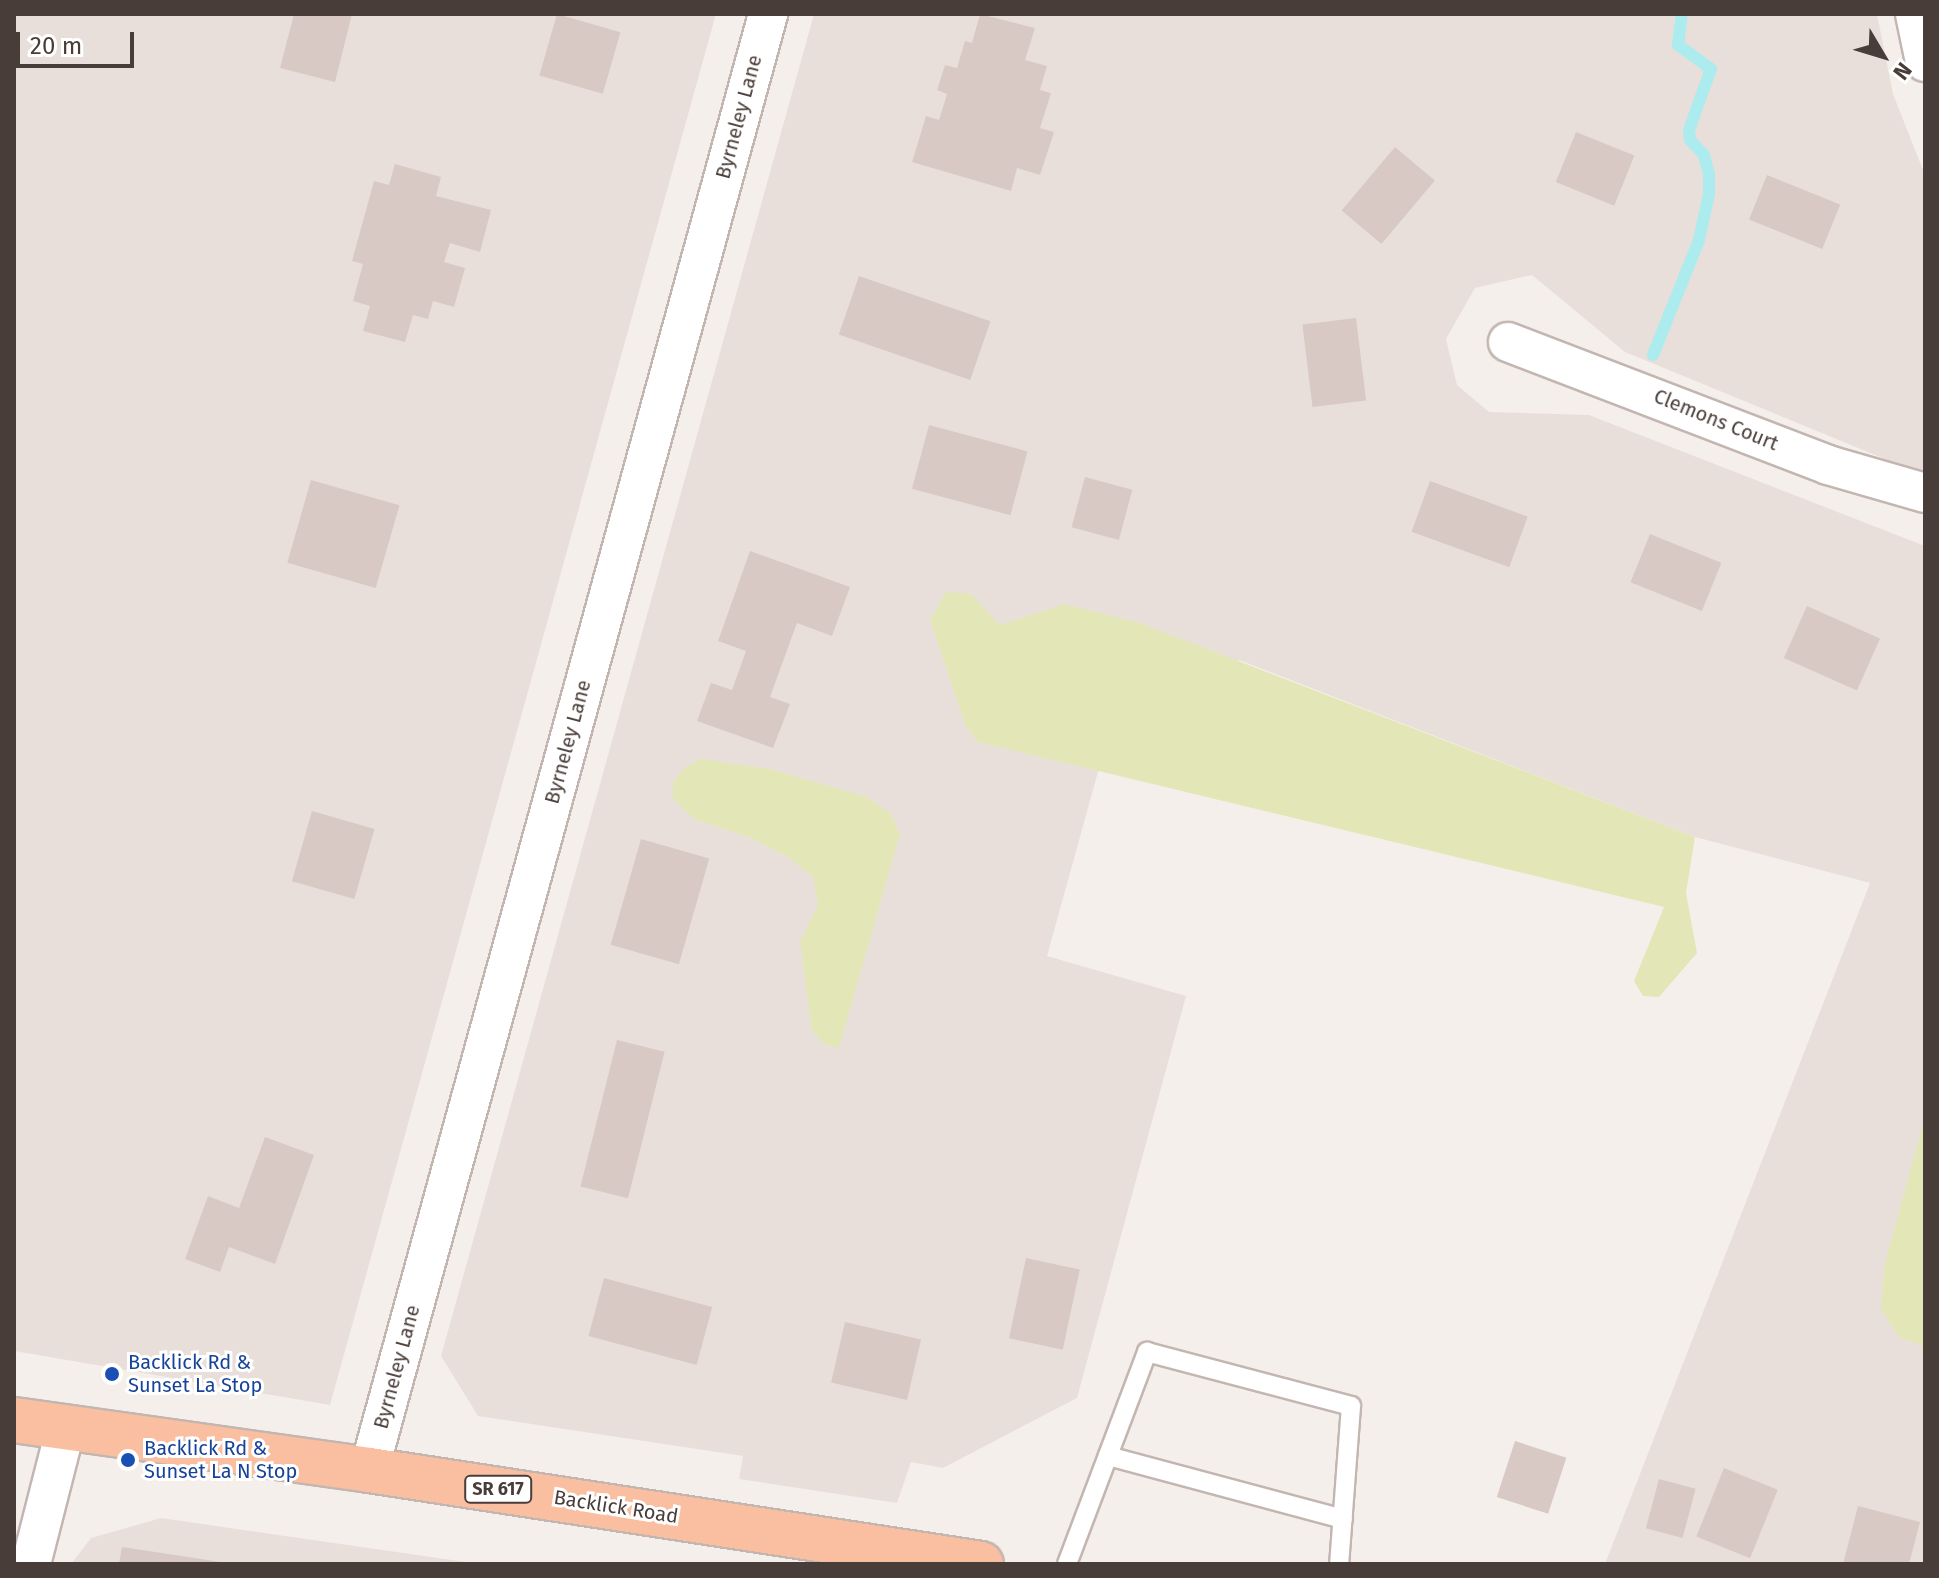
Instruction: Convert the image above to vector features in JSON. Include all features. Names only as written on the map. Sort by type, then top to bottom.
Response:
[{"type":"main road","name":"Backlick Road","points":[[14,1420],[369,1470],[981,1564]]},
{"type":"street","name":"Byrneley Lane","points":[[369,1470],[768,14]]},
{"type":"street","points":[[1915,14],[1925,62]]},
{"type":"street","name":"Clemons Court","points":[[1508,342],[1828,465],[1925,493]]},
{"type":"street","points":[[31,1564],[66,1427]]},
{"type":"lane","points":[[1067,1564],[1147,1352],[1351,1406],[1339,1564]]},
{"type":"lane","points":[[1108,1456],[1343,1519]]},
{"type":"shaded area","points":[[14,14],[716,14],[330,1405],[14,1351]]},
{"type":"shaded area","points":[[814,14],[1877,14],[1893,94],[1925,175],[1925,471],[1914,471],[1625,352],[1532,275],[1475,288],[1446,339],[1457,385],[1489,412],[1589,415],[1925,546],[1925,1564],[1605,1564],[1870,883],[1695,837],[1239,660],[1098,772],[1047,956],[1186,996],[1077,1398],[943,1468],[911,1462],[897,1503],[739,1479],[743,1456],[478,1416],[441,1356]]},
{"type":"shaded area","points":[[161,1518],[480,1564],[71,1564],[91,1538]]},
{"type":"green space","points":[[946,592],[971,594],[1000,625],[1064,604],[1140,623],[1695,837],[1686,893],[1697,953],[1659,997],[1643,996],[1634,981],[1664,907],[978,742],[966,727],[930,620]]},
{"type":"green space","points":[[701,759],[770,769],[867,797],[891,814],[900,834],[839,1048],[824,1044],[812,1030],[800,942],[818,904],[813,877],[788,857],[751,838],[694,819],[672,798],[674,780],[686,767]]},
{"type":"green space","points":[[1925,1117],[1925,1347],[1899,1337],[1881,1309],[1884,1267]]},
{"type":"building","points":[[294,14],[352,14],[335,82],[280,68]]},
{"type":"building","points":[[557,14],[620,32],[603,94],[539,76]]},
{"type":"building","points":[[980,14],[1035,28],[1025,60],[1047,66],[1040,90],[1051,93],[1040,128],[1054,132],[1040,175],[1017,168],[1011,191],[912,162],[926,116],[939,120],[947,94],[937,90],[945,65],[957,68],[965,41],[972,43]]},
{"type":"building","points":[[1576,132],[1634,156],[1614,206],[1556,182]]},
{"type":"building","points":[[1395,147],[1435,180],[1381,244],[1342,211]]},
{"type":"building","points":[[395,164],[441,177],[436,196],[491,210],[480,252],[450,243],[444,262],[465,268],[454,307],[433,301],[428,319],[413,315],[405,342],[363,331],[370,306],[353,301],[363,264],[352,261],[374,181],[389,185]]},
{"type":"building","points":[[1767,175],[1840,205],[1822,249],[1749,220]]},
{"type":"building","points":[[859,276],[990,321],[970,380],[839,335]]},
{"type":"building","points":[[1356,318],[1366,400],[1313,407],[1302,325]]},
{"type":"building","points":[[929,425],[1028,451],[1010,515],[912,489]]},
{"type":"building","points":[[1085,477],[1132,490],[1119,540],[1072,527]]},
{"type":"building","points":[[311,480],[399,505],[376,588],[287,563]]},
{"type":"building","points":[[1430,481],[1528,517],[1509,567],[1412,532]]},
{"type":"building","points":[[1650,534],[1721,563],[1702,611],[1631,582]]},
{"type":"building","points":[[750,551],[850,587],[832,636],[797,623],[770,697],[790,704],[773,748],[697,721],[711,683],[732,690],[746,651],[718,641]]},
{"type":"building","points":[[1807,606],[1880,639],[1857,691],[1784,658]]},
{"type":"building","points":[[312,811],[374,829],[354,899],[292,881]]},
{"type":"building","points":[[641,839],[709,859],[679,964],[611,945]]},
{"type":"building","points":[[617,1040],[665,1052],[628,1198],[580,1187]]},
{"type":"building","points":[[265,1137],[314,1155],[275,1264],[229,1247],[220,1272],[185,1259],[208,1196],[239,1208]]},
{"type":"building","points":[[1026,1258],[1080,1269],[1063,1350],[1009,1338]]},
{"type":"building","points":[[604,1278],[712,1307],[697,1365],[588,1336]]},
{"type":"building","points":[[845,1322],[921,1340],[907,1400],[831,1382]]},
{"type":"building","points":[[1515,1441],[1566,1458],[1548,1514],[1497,1497]]},
{"type":"building","points":[[1724,1468],[1778,1490],[1750,1558],[1696,1537]]},
{"type":"building","points":[[1659,1479],[1696,1489],[1683,1538],[1646,1528]]},
{"type":"building","points":[[1858,1506],[1920,1522],[1909,1564],[1843,1564]]},
{"type":"building","points":[[122,1547],[221,1562],[221,1564],[119,1564]]},
{"type":"waterway","points":[[1653,355],[1699,240],[1709,194],[1709,174],[1704,155],[1690,140],[1689,130],[1711,69],[1678,45],[1682,14]]},
{"type":"place","name":"Backlick Rd & Sunset La Stop","points":[[112,1374]]},
{"type":"place","name":"Backlick Rd & Sunset La N Stop","points":[[128,1460]]}]
